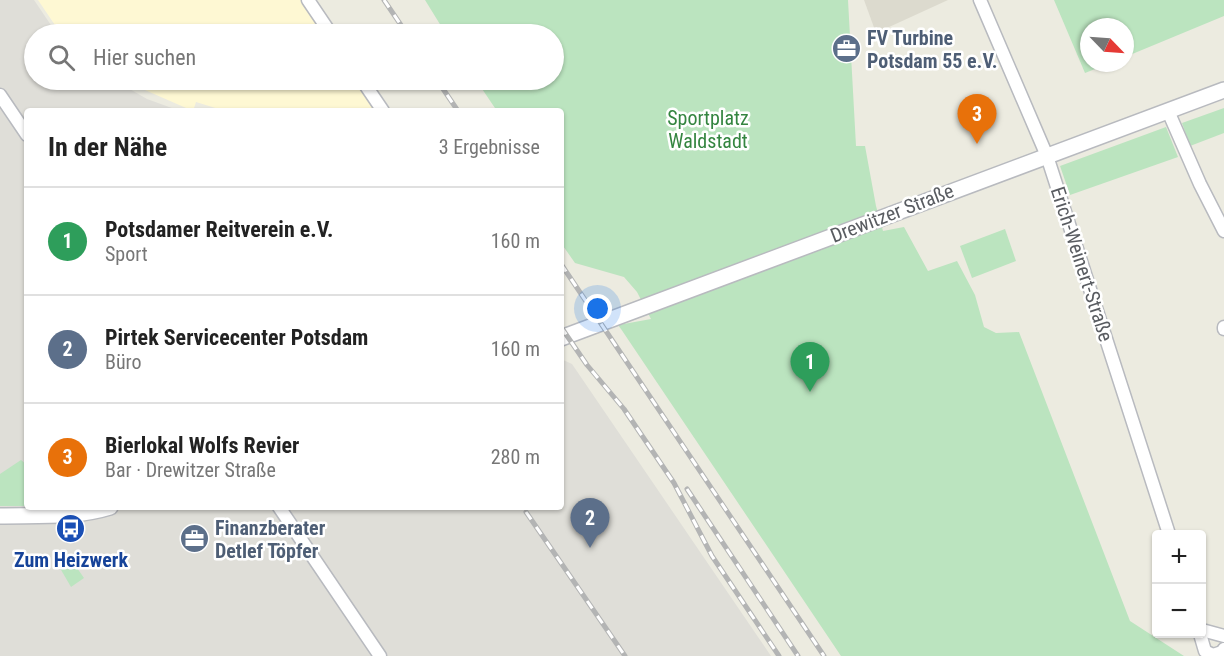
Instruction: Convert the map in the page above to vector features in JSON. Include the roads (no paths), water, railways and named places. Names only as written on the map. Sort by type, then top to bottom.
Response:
[{"type":"street","points":[[308,0],[324,24]]},
{"type":"street","name":"Erich-Weinert-Straße","points":[[980,0],[1047,156],[1167,530]]},
{"type":"street","points":[[369,90],[381,108]]},
{"type":"street","name":"Drewitzer Straße","points":[[564,337],[1224,90]]},
{"type":"street","points":[[2,101],[24,131]]},
{"type":"street","points":[[1168,111],[1200,184],[1224,231]]},
{"type":"street","points":[[0,516],[63,515],[99,510]]},
{"type":"street","points":[[281,510],[380,656]]},
{"type":"street","points":[[1206,633],[1224,636]]},
{"type":"street","points":[[1202,638],[1205,651],[1214,655],[1224,649]]},
{"type":"railway","points":[[384,0],[400,24]]},
{"type":"railway","points":[[444,90],[456,108]]},
{"type":"railway","points":[[564,268],[824,656]]},
{"type":"railway","points":[[564,331],[587,365],[624,409],[674,483],[712,556],[779,656]]},
{"type":"railway","points":[[687,489],[798,656]]},
{"type":"railway","points":[[526,512],[625,656]]},
{"type":"place","name":"FV Turbine Potsdam 55 e.V.","points":[[846,49]]},
{"type":"place","name":"Bierlokal Wolfs Revier","points":[[977,144]]},
{"type":"place","name":"Potsdamer Reitverein e.V.","points":[[810,392]]},
{"type":"place","name":"Zum Heizwerk","points":[[71,529]]},
{"type":"place","name":"Finanzberater Detlef Töpfer","points":[[194,539]]},
{"type":"place","name":"Pirtek Servicecenter Potsdam","points":[[590,548]]},
{"type":"park label","name":"Sportplatz Waldstadt","points":[[708,130]]}]
